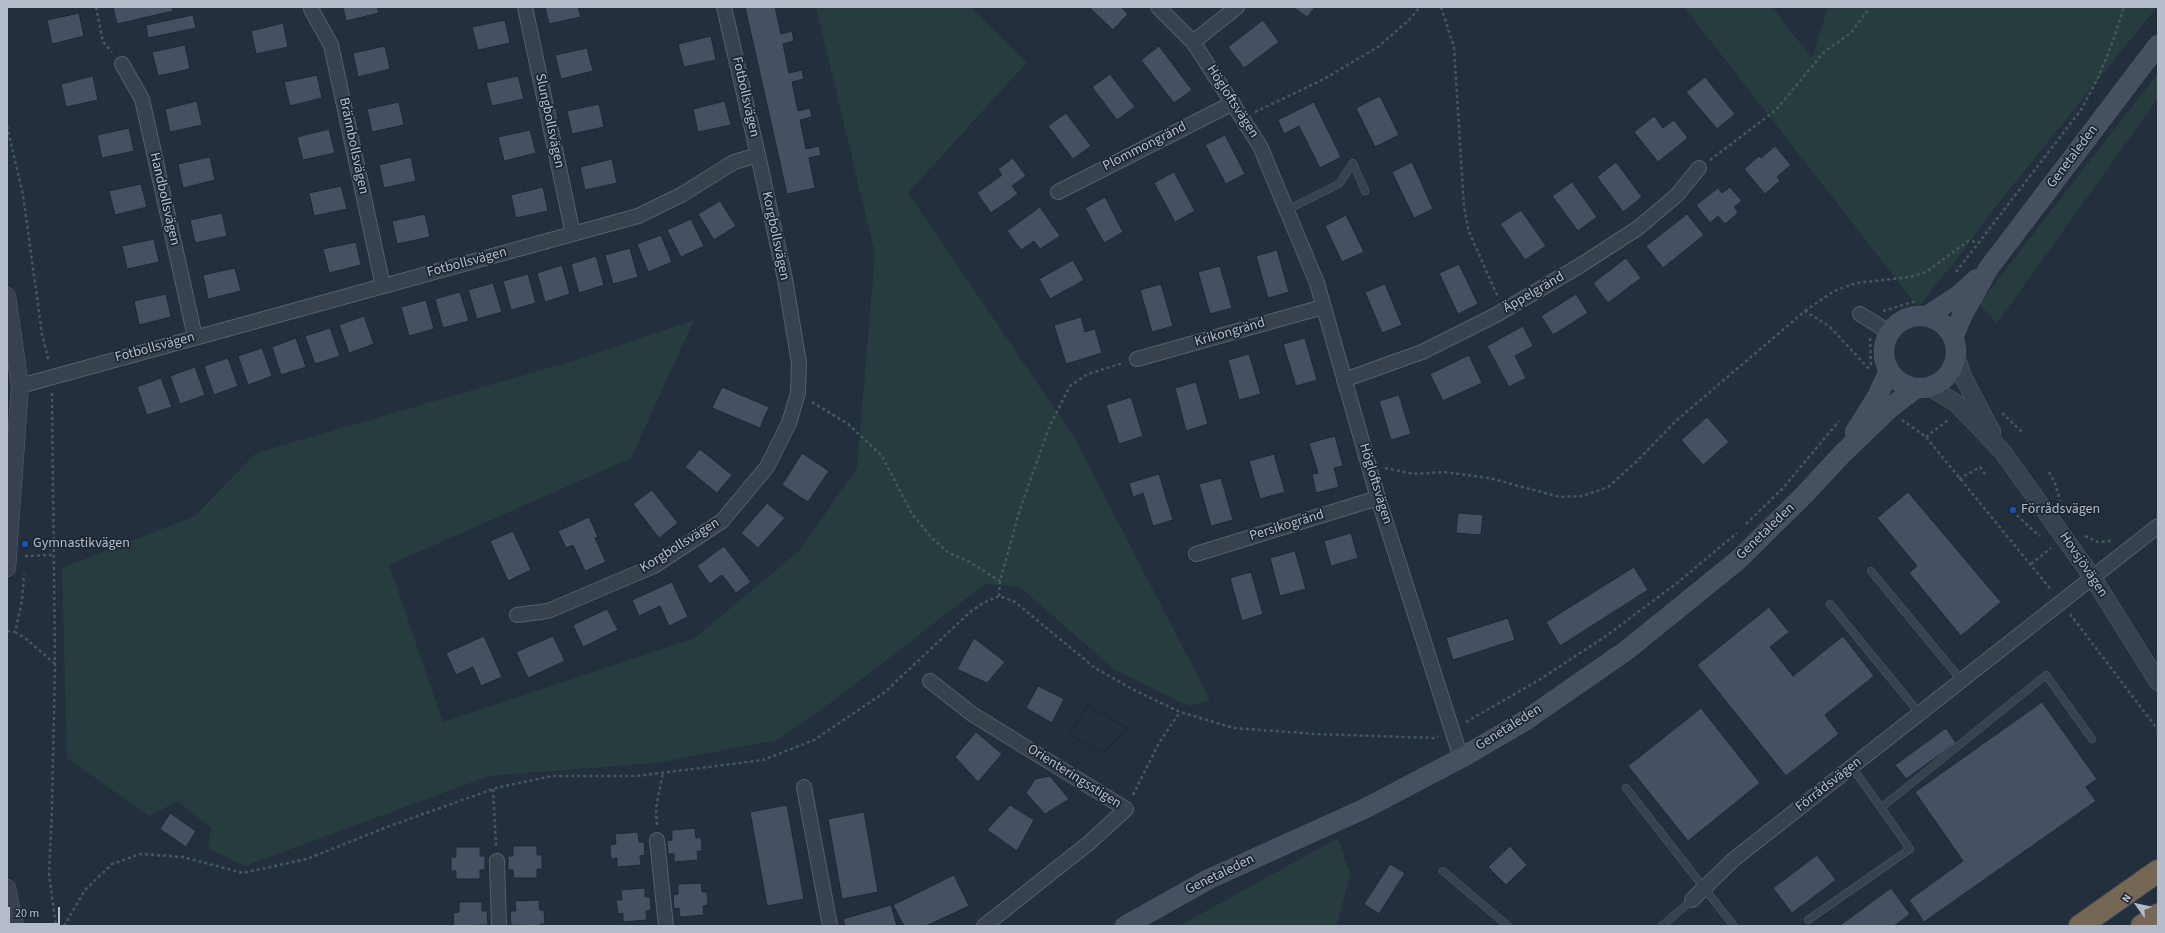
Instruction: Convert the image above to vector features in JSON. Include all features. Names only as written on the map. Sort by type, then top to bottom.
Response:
[{"type":"highway","points":[[2080,926],[2158,871]]},
{"type":"highway","points":[[2142,926],[2158,915]]},
{"type":"main road","name":"Genetaleden","points":[[1953,337],[1962,316],[1988,269],[2158,45]]},
{"type":"main road","name":"Genetaleden","points":[[1922,308],[1959,295],[1988,269]]},
{"type":"main road","points":[[1922,308],[1943,323],[1953,337],[1956,356],[1954,365],[1944,379],[1922,388],[1900,383],[1880,371],[1886,339],[1889,332],[1899,321],[1922,308]]},
{"type":"main road","name":"Genetaleden","points":[[1880,371],[1883,403]]},
{"type":"main road","name":"Genetaleden","points":[[1125,926],[1208,879],[1366,808],[1460,758],[1526,720],[1627,650],[1738,560],[1805,494],[1842,454],[1883,403],[1922,388]]},
{"type":"street","name":"Slungbollsvägen","points":[[525,7],[573,234]]},
{"type":"street","name":"Fotbollsvägen","points":[[20,386],[638,216],[681,195],[734,162],[758,155],[724,7]]},
{"type":"street","name":"Högloftsvägen","points":[[1158,7],[1193,42],[1260,146],[1317,283],[1378,498],[1460,758]]},
{"type":"street","points":[[1193,42],[1237,7]]},
{"type":"street","name":"Brännbollsvägen","points":[[311,9],[331,45],[383,286]]},
{"type":"street","name":"Handbollsvägen","points":[[122,64],[142,98],[195,337]]},
{"type":"street","name":"Plommongränd","points":[[1058,192],[1233,103]]},
{"type":"street","name":"Korgbollsvägen","points":[[517,615],[548,611],[654,566],[722,521],[767,467],[789,423],[798,393],[799,363],[785,279],[758,155]]},
{"type":"street","name":"Äppelgränd","points":[[1344,380],[1422,352],[1504,310],[1581,266],[1638,228],[1677,195],[1699,168]]},
{"type":"street","points":[[7,296],[20,386],[7,568]]},
{"type":"street","name":"Krikongränd","points":[[1137,359],[1323,307]]},
{"type":"street","points":[[1860,314],[1889,332]]},
{"type":"street","name":"Hovsjövägen","points":[[1956,356],[1963,377],[2002,451],[2093,578],[2158,682]]},
{"type":"street","name":"Hovsjövägen","points":[[1922,388],[1956,403],[2002,451]]},
{"type":"street","name":"Persikogränd","points":[[1196,554],[1378,498]]},
{"type":"street","name":"Förrådsvägen","points":[[1692,900],[1733,860],[2158,526]]},
{"type":"street","name":"Orienteringsstigen","points":[[930,681],[972,714],[1126,809],[1089,843],[984,926]]},
{"type":"street","points":[[804,787],[830,926]]},
{"type":"street","points":[[657,840],[666,926]]},
{"type":"street","points":[[497,861],[499,926]]},
{"type":"street","points":[[7,888],[15,926]]},
{"type":"lane","points":[[1287,210],[1339,184],[1353,163],[1365,191]]},
{"type":"lane","points":[[1871,571],[1962,681]]},
{"type":"lane","points":[[1830,604],[1920,714]]},
{"type":"lane","points":[[1881,808],[2046,675],[2092,739]]},
{"type":"lane","points":[[1808,920],[1910,848],[1852,767]]},
{"type":"lane","points":[[1626,788],[1734,926]]},
{"type":"lane","points":[[1443,871],[1508,926]]},
{"type":"lane","points":[[1662,926],[1692,900]]},
{"type":"path","points":[[96,7],[104,42],[122,64]]},
{"type":"path","points":[[1242,118],[1322,80],[1378,47],[1409,20],[1420,7]]},
{"type":"path","points":[[1441,7],[1454,47],[1464,207],[1469,232],[1504,310]]},
{"type":"path","points":[[1699,168],[1776,110],[1824,52],[1851,33],[1870,7]]},
{"type":"path","points":[[1952,277],[2081,110],[2097,80],[2113,41],[2124,7]]},
{"type":"path","points":[[7,126],[23,195],[42,334],[52,376],[52,555],[55,664],[49,874],[56,926]]},
{"type":"path","points":[[1368,462],[1390,470],[1414,474],[1444,472],[1488,478],[1560,497],[1583,496],[1608,487],[1635,463],[1677,420],[1805,311],[1834,291],[1856,284],[1910,277],[1926,272],[1968,241],[1979,242]]},
{"type":"path","points":[[1880,371],[1869,336],[1873,322],[1885,310],[1922,308]]},
{"type":"path","points":[[1805,311],[1830,327],[1880,371]]},
{"type":"path","points":[[999,596],[1000,581],[1020,509],[1050,425],[1070,386],[1088,374],[1137,359]]},
{"type":"path","points":[[1880,371],[1869,382],[1866,388],[1904,422],[1922,433],[2061,603],[2158,730]]},
{"type":"path","points":[[798,393],[848,424],[882,456],[912,514],[933,539],[949,553],[968,561],[1000,581]]},
{"type":"path","points":[[1746,525],[1784,487],[1843,416]]},
{"type":"path","points":[[1960,479],[1980,468],[1984,474]]},
{"type":"path","points":[[2049,472],[2063,507]]},
{"type":"path","points":[[2017,515],[2029,528],[2044,539]]},
{"type":"path","points":[[64,926],[85,890],[112,864],[140,854],[183,857],[243,873],[307,859],[387,827],[493,789],[552,776],[637,776],[763,760],[814,740],[885,692],[970,612],[983,602],[999,596],[1015,602],[1094,668],[1136,691],[1180,712],[1234,728],[1316,734],[1435,738],[1452,730],[1539,680],[1606,636],[1677,583],[1740,530]]},
{"type":"path","points":[[2081,531],[2091,540],[2098,542],[2108,543],[2117,540]]},
{"type":"path","points":[[2048,542],[2052,547]]},
{"type":"path","points":[[24,556],[52,555]]},
{"type":"path","points":[[15,632],[24,582]]},
{"type":"path","points":[[7,631],[15,632],[25,638],[55,664]]},
{"type":"path","points":[[1126,809],[1159,743],[1180,712]]},
{"type":"path","points":[[657,840],[656,808],[663,772]]},
{"type":"path","points":[[493,789],[497,861]]},
{"type":"green space","points":[[816,7],[970,7],[1027,62],[908,193],[1074,437],[1210,700],[1189,706],[1115,670],[1020,587],[985,584],[824,708],[777,740],[657,763],[489,776],[245,866],[208,848],[211,828],[178,801],[149,816],[67,758],[62,568],[195,516],[256,453],[576,360],[694,320],[631,458],[389,565],[443,722],[695,638],[799,551],[857,468],[875,254]]},
{"type":"green space","points":[[1684,7],[1772,7],[1812,58],[1828,7],[2157,7],[1996,206],[1964,250],[1918,307]]},
{"type":"green space","points":[[2158,73],[2158,98],[1997,323],[1979,304]]},
{"type":"green space","points":[[1338,838],[1350,875],[1337,926],[1179,926]]},
{"type":"building","points":[[113,7],[172,7],[173,11],[117,24]]},
{"type":"building","points":[[343,7],[377,7],[379,13],[346,21]]},
{"type":"building","points":[[545,7],[578,7],[581,17],[549,24]]},
{"type":"building","points":[[745,7],[775,7],[781,34],[792,31],[794,41],[783,44],[789,73],[802,70],[804,79],[792,82],[798,111],[810,108],[812,117],[800,120],[806,149],[819,146],[821,155],[809,158],[815,188],[787,194]]},
{"type":"building","points":[[1089,7],[1121,7],[1128,14],[1113,30]]},
{"type":"building","points":[[1293,7],[1315,7],[1307,17]]},
{"type":"building","points":[[79,13],[84,36],[52,44],[47,20]]},
{"type":"building","points":[[193,15],[196,28],[148,38],[146,25]]},
{"type":"building","points":[[505,20],[510,43],[478,50],[472,27]]},
{"type":"building","points":[[1263,20],[1279,42],[1244,68],[1228,47]]},
{"type":"building","points":[[283,23],[288,47],[256,54],[251,31]]},
{"type":"building","points":[[711,36],[716,60],[684,67],[678,44]]},
{"type":"building","points":[[185,45],[190,69],[158,76],[152,52]]},
{"type":"building","points":[[385,46],[390,69],[358,77],[353,53]]},
{"type":"building","points":[[1159,46],[1192,90],[1174,103],[1141,60]]},
{"type":"building","points":[[587,48],[593,71],[561,79],[555,55]]},
{"type":"building","points":[[1110,74],[1135,107],[1117,120],[1092,87]]},
{"type":"building","points":[[317,75],[322,98],[290,106],[284,82]]},
{"type":"building","points":[[93,76],[98,100],[66,107],[61,84]]},
{"type":"building","points":[[518,76],[524,99],[492,106],[486,83]]},
{"type":"building","points":[[1705,77],[1735,114],[1717,129],[1686,92]]},
{"type":"building","points":[[1380,96],[1399,135],[1375,147],[1356,108]]},
{"type":"building","points":[[197,101],[202,125],[170,132],[165,109]]},
{"type":"building","points":[[725,101],[731,125],[698,132],[693,109]]},
{"type":"building","points":[[399,102],[404,125],[372,132],[367,109]]},
{"type":"building","points":[[1314,102],[1341,157],[1320,168],[1299,126],[1284,134],[1278,120]]},
{"type":"building","points":[[599,104],[604,127],[572,134],[567,111]]},
{"type":"building","points":[[1066,113],[1091,146],[1073,159],[1048,126]]},
{"type":"building","points":[[1654,116],[1663,128],[1674,120],[1688,138],[1658,162],[1634,132]]},
{"type":"building","points":[[129,128],[134,151],[102,158],[97,135]]},
{"type":"building","points":[[329,129],[335,153],[303,160],[297,137]]},
{"type":"building","points":[[530,130],[536,153],[504,161],[498,137]]},
{"type":"building","points":[[1225,135],[1245,174],[1226,184],[1205,145]]},
{"type":"building","points":[[1775,146],[1791,165],[1777,177],[1780,181],[1765,194],[1744,169],[1759,156],[1761,158]]},
{"type":"building","points":[[210,157],[215,180],[183,188],[178,164]]},
{"type":"building","points":[[411,157],[416,181],[384,188],[379,165]]},
{"type":"building","points":[[1013,158],[1026,176],[1012,186],[1018,194],[991,213],[977,193],[1002,175],[998,169]]},
{"type":"building","points":[[612,159],[617,183],[585,190],[580,167]]},
{"type":"building","points":[[1412,162],[1433,209],[1414,218],[1392,172]]},
{"type":"building","points":[[1616,162],[1642,197],[1623,212],[1597,177]]},
{"type":"building","points":[[1174,172],[1195,211],[1175,222],[1154,183]]},
{"type":"building","points":[[1572,182],[1597,217],[1578,231],[1552,196]]},
{"type":"building","points":[[141,184],[147,207],[115,215],[109,191]]},
{"type":"building","points":[[341,186],[347,209],[314,216],[309,193]]},
{"type":"building","points":[[543,187],[548,211],[516,218],[511,195]]},
{"type":"building","points":[[1730,187],[1742,201],[1734,207],[1738,213],[1725,224],[1718,216],[1710,223],[1696,205],[1718,188],[1722,193]]},
{"type":"building","points":[[1105,197],[1123,232],[1104,243],[1085,208]]},
{"type":"building","points":[[720,201],[736,226],[714,240],[698,214]]},
{"type":"building","points":[[1040,207],[1060,236],[1040,249],[1034,241],[1021,250],[1007,231]]},
{"type":"building","points":[[1521,210],[1546,246],[1525,260],[1500,224]]},
{"type":"building","points":[[222,213],[227,236],[195,243],[190,220]]},
{"type":"building","points":[[425,214],[430,237],[397,244],[392,221]]},
{"type":"building","points":[[1687,214],[1704,235],[1663,268],[1646,246]]},
{"type":"building","points":[[1346,215],[1364,252],[1342,262],[1325,226]]},
{"type":"building","points":[[691,219],[704,246],[681,257],[667,230]]},
{"type":"building","points":[[661,235],[672,262],[648,272],[637,244]]},
{"type":"building","points":[[154,239],[159,262],[127,269],[122,246]]},
{"type":"building","points":[[356,242],[361,265],[329,273],[323,249]]},
{"type":"building","points":[[630,248],[638,277],[613,284],[605,255]]},
{"type":"building","points":[[1277,250],[1289,292],[1268,298],[1256,256]]},
{"type":"building","points":[[596,256],[604,285],[579,293],[571,264]]},
{"type":"building","points":[[1626,258],[1641,278],[1608,303],[1593,283]]},
{"type":"building","points":[[1073,260],[1084,280],[1050,299],[1039,279]]},
{"type":"building","points":[[1459,264],[1478,304],[1458,314],[1439,273]]},
{"type":"building","points":[[562,265],[570,294],[545,302],[537,273]]},
{"type":"building","points":[[1220,266],[1232,308],[1210,314],[1198,272]]},
{"type":"building","points":[[235,268],[241,291],[208,299],[203,275]]},
{"type":"building","points":[[528,274],[536,303],[511,310],[503,281]]},
{"type":"building","points":[[493,283],[502,312],[477,319],[468,290]]},
{"type":"building","points":[[1161,284],[1173,326],[1152,332],[1140,290]]},
{"type":"building","points":[[1385,284],[1402,325],[1382,333],[1365,292]]},
{"type":"building","points":[[460,292],[469,321],[443,328],[435,299]]},
{"type":"building","points":[[166,294],[171,317],[139,325],[134,301]]},
{"type":"building","points":[[1576,294],[1588,313],[1553,335],[1541,316]]},
{"type":"building","points":[[426,300],[434,329],[409,336],[401,307]]},
{"type":"building","points":[[364,316],[374,344],[349,353],[339,325]]},
{"type":"building","points":[[1081,317],[1085,332],[1095,329],[1102,353],[1066,364],[1054,325]]},
{"type":"building","points":[[1523,326],[1533,346],[1515,356],[1526,378],[1509,387],[1487,346]]},
{"type":"building","points":[[330,328],[340,356],[315,364],[305,336]]},
{"type":"building","points":[[296,338],[306,367],[281,375],[272,347]]},
{"type":"building","points":[[1305,338],[1317,380],[1296,386],[1283,344]]},
{"type":"building","points":[[262,348],[272,376],[248,385],[238,356]]},
{"type":"building","points":[[1249,354],[1261,394],[1239,400],[1228,360]]},
{"type":"building","points":[[1469,355],[1482,383],[1443,401],[1430,374]]},
{"type":"building","points":[[228,358],[238,386],[214,395],[204,366]]},
{"type":"building","points":[[195,367],[205,395],[180,404],[170,376]]},
{"type":"building","points":[[161,378],[172,407],[147,415],[137,387]]},
{"type":"building","points":[[1196,382],[1208,424],[1186,431],[1175,388]]},
{"type":"building","points":[[722,387],[769,407],[760,428],[712,408]]},
{"type":"building","points":[[1399,395],[1411,434],[1391,440],[1379,401]]},
{"type":"building","points":[[1131,397],[1143,436],[1119,444],[1106,405]]},
{"type":"building","points":[[1707,417],[1729,442],[1703,465],[1681,440]]},
{"type":"building","points":[[1335,436],[1343,466],[1334,468],[1339,487],[1316,493],[1312,474],[1318,473],[1309,443]]},
{"type":"building","points":[[700,449],[732,475],[717,493],[685,467]]},
{"type":"building","points":[[802,453],[829,471],[808,502],[782,485]]},
{"type":"building","points":[[1274,454],[1285,492],[1260,499],[1249,461]]},
{"type":"building","points":[[1159,474],[1173,520],[1153,526],[1143,493],[1133,497],[1129,483]]},
{"type":"building","points":[[1221,478],[1233,520],[1211,526],[1199,484]]},
{"type":"building","points":[[652,490],[678,523],[659,538],[633,504]]},
{"type":"building","points":[[1908,492],[2001,602],[1961,636],[1909,573],[1917,566],[1877,518]]},
{"type":"building","points":[[767,503],[785,518],[758,548],[741,533]]},
{"type":"building","points":[[1458,513],[1483,515],[1481,535],[1456,533]]},
{"type":"building","points":[[589,517],[598,537],[595,538],[606,562],[585,571],[573,545],[566,548],[558,531]]},
{"type":"building","points":[[513,531],[531,570],[508,581],[490,541]]},
{"type":"building","points":[[1351,533],[1358,558],[1331,566],[1324,541]]},
{"type":"building","points":[[724,546],[751,582],[736,593],[722,575],[710,584],[697,566]]},
{"type":"building","points":[[1295,551],[1306,589],[1280,596],[1270,558]]},
{"type":"building","points":[[1634,567],[1648,590],[1560,646],[1546,622]]},
{"type":"building","points":[[1251,572],[1263,614],[1242,621],[1230,578]]},
{"type":"building","points":[[672,582],[688,617],[669,626],[660,606],[639,616],[632,600]]},
{"type":"building","points":[[1769,607],[1789,632],[1770,647],[1793,676],[1843,636],[1874,676],[1825,715],[1839,734],[1786,776],[1697,665]]},
{"type":"building","points":[[607,609],[618,630],[583,647],[573,625]]},
{"type":"building","points":[[1508,618],[1515,640],[1453,660],[1446,638]]},
{"type":"building","points":[[484,636],[502,677],[481,686],[473,667],[456,675],[446,653]]},
{"type":"building","points":[[553,636],[565,661],[528,678],[516,652]]},
{"type":"building","points":[[974,638],[1005,662],[987,683],[957,669]]},
{"type":"building","points":[[1038,686],[1064,699],[1052,723],[1026,708]]},
{"type":"building","points":[[2042,702],[2097,779],[2086,787],[2096,801],[1924,922],[1909,900],[1963,861],[1915,792]]},
{"type":"building","points":[[1088,705],[1127,728],[1103,753],[1069,735]]},
{"type":"building","points":[[1088,705],[1127,728],[1103,753],[1069,735]]},
{"type":"building","points":[[1701,708],[1760,783],[1688,841],[1628,766]]},
{"type":"building","points":[[1946,728],[1956,743],[1906,779],[1895,765]]},
{"type":"building","points":[[976,732],[1002,754],[978,782],[955,757]]},
{"type":"building","points":[[1050,776],[1069,799],[1045,814],[1026,793],[1035,779]]},
{"type":"building","points":[[787,805],[804,899],[767,906],[750,812]]},
{"type":"building","points":[[1010,805],[1034,820],[1017,851],[987,830]]},
{"type":"building","points":[[864,812],[878,892],[842,899],[828,819]]},
{"type":"building","points":[[170,813],[196,831],[186,847],[160,829]]},
{"type":"building","points":[[695,828],[696,838],[701,837],[702,851],[697,851],[698,860],[674,862],[674,854],[668,854],[667,841],[672,840],[672,830]]},
{"type":"building","points":[[638,832],[639,842],[644,842],[645,855],[640,856],[641,865],[617,867],[617,858],[611,859],[610,845],[616,844],[615,834]]},
{"type":"building","points":[[513,846],[537,846],[537,855],[542,855],[542,869],[537,869],[537,878],[514,878],[513,870],[508,870],[508,856],[513,856]]},
{"type":"building","points":[[1510,846],[1527,865],[1506,885],[1488,867]]},
{"type":"building","points":[[456,847],[480,847],[480,856],[485,856],[485,870],[480,870],[480,879],[456,879],[456,871],[451,871],[451,857],[456,857]]},
{"type":"building","points":[[1817,855],[1836,880],[1792,913],[1773,888]]},
{"type":"building","points":[[1390,864],[1405,873],[1379,914],[1364,904]]},
{"type":"building","points":[[954,875],[969,906],[926,926],[904,926],[893,905]]},
{"type":"building","points":[[701,883],[702,892],[707,892],[708,905],[703,906],[704,915],[680,917],[679,908],[674,909],[673,895],[678,894],[678,884]]},
{"type":"building","points":[[645,888],[645,897],[650,897],[651,910],[646,911],[647,920],[623,922],[623,913],[618,914],[616,900],[622,900],[621,890]]},
{"type":"building","points":[[1891,888],[1910,914],[1894,926],[1839,926]]},
{"type":"building","points":[[539,900],[540,910],[544,910],[545,924],[540,924],[540,926],[511,925],[510,911],[516,911],[515,901]]},
{"type":"building","points":[[459,902],[482,902],[482,911],[487,911],[488,925],[454,926],[453,913],[459,912]]},
{"type":"building","points":[[891,905],[897,926],[845,926],[843,919]]},
{"type":"place","name":"Förrådsvägen","points":[[2013,510]]},
{"type":"place","name":"Gymnastikvägen","points":[[25,544]]}]
